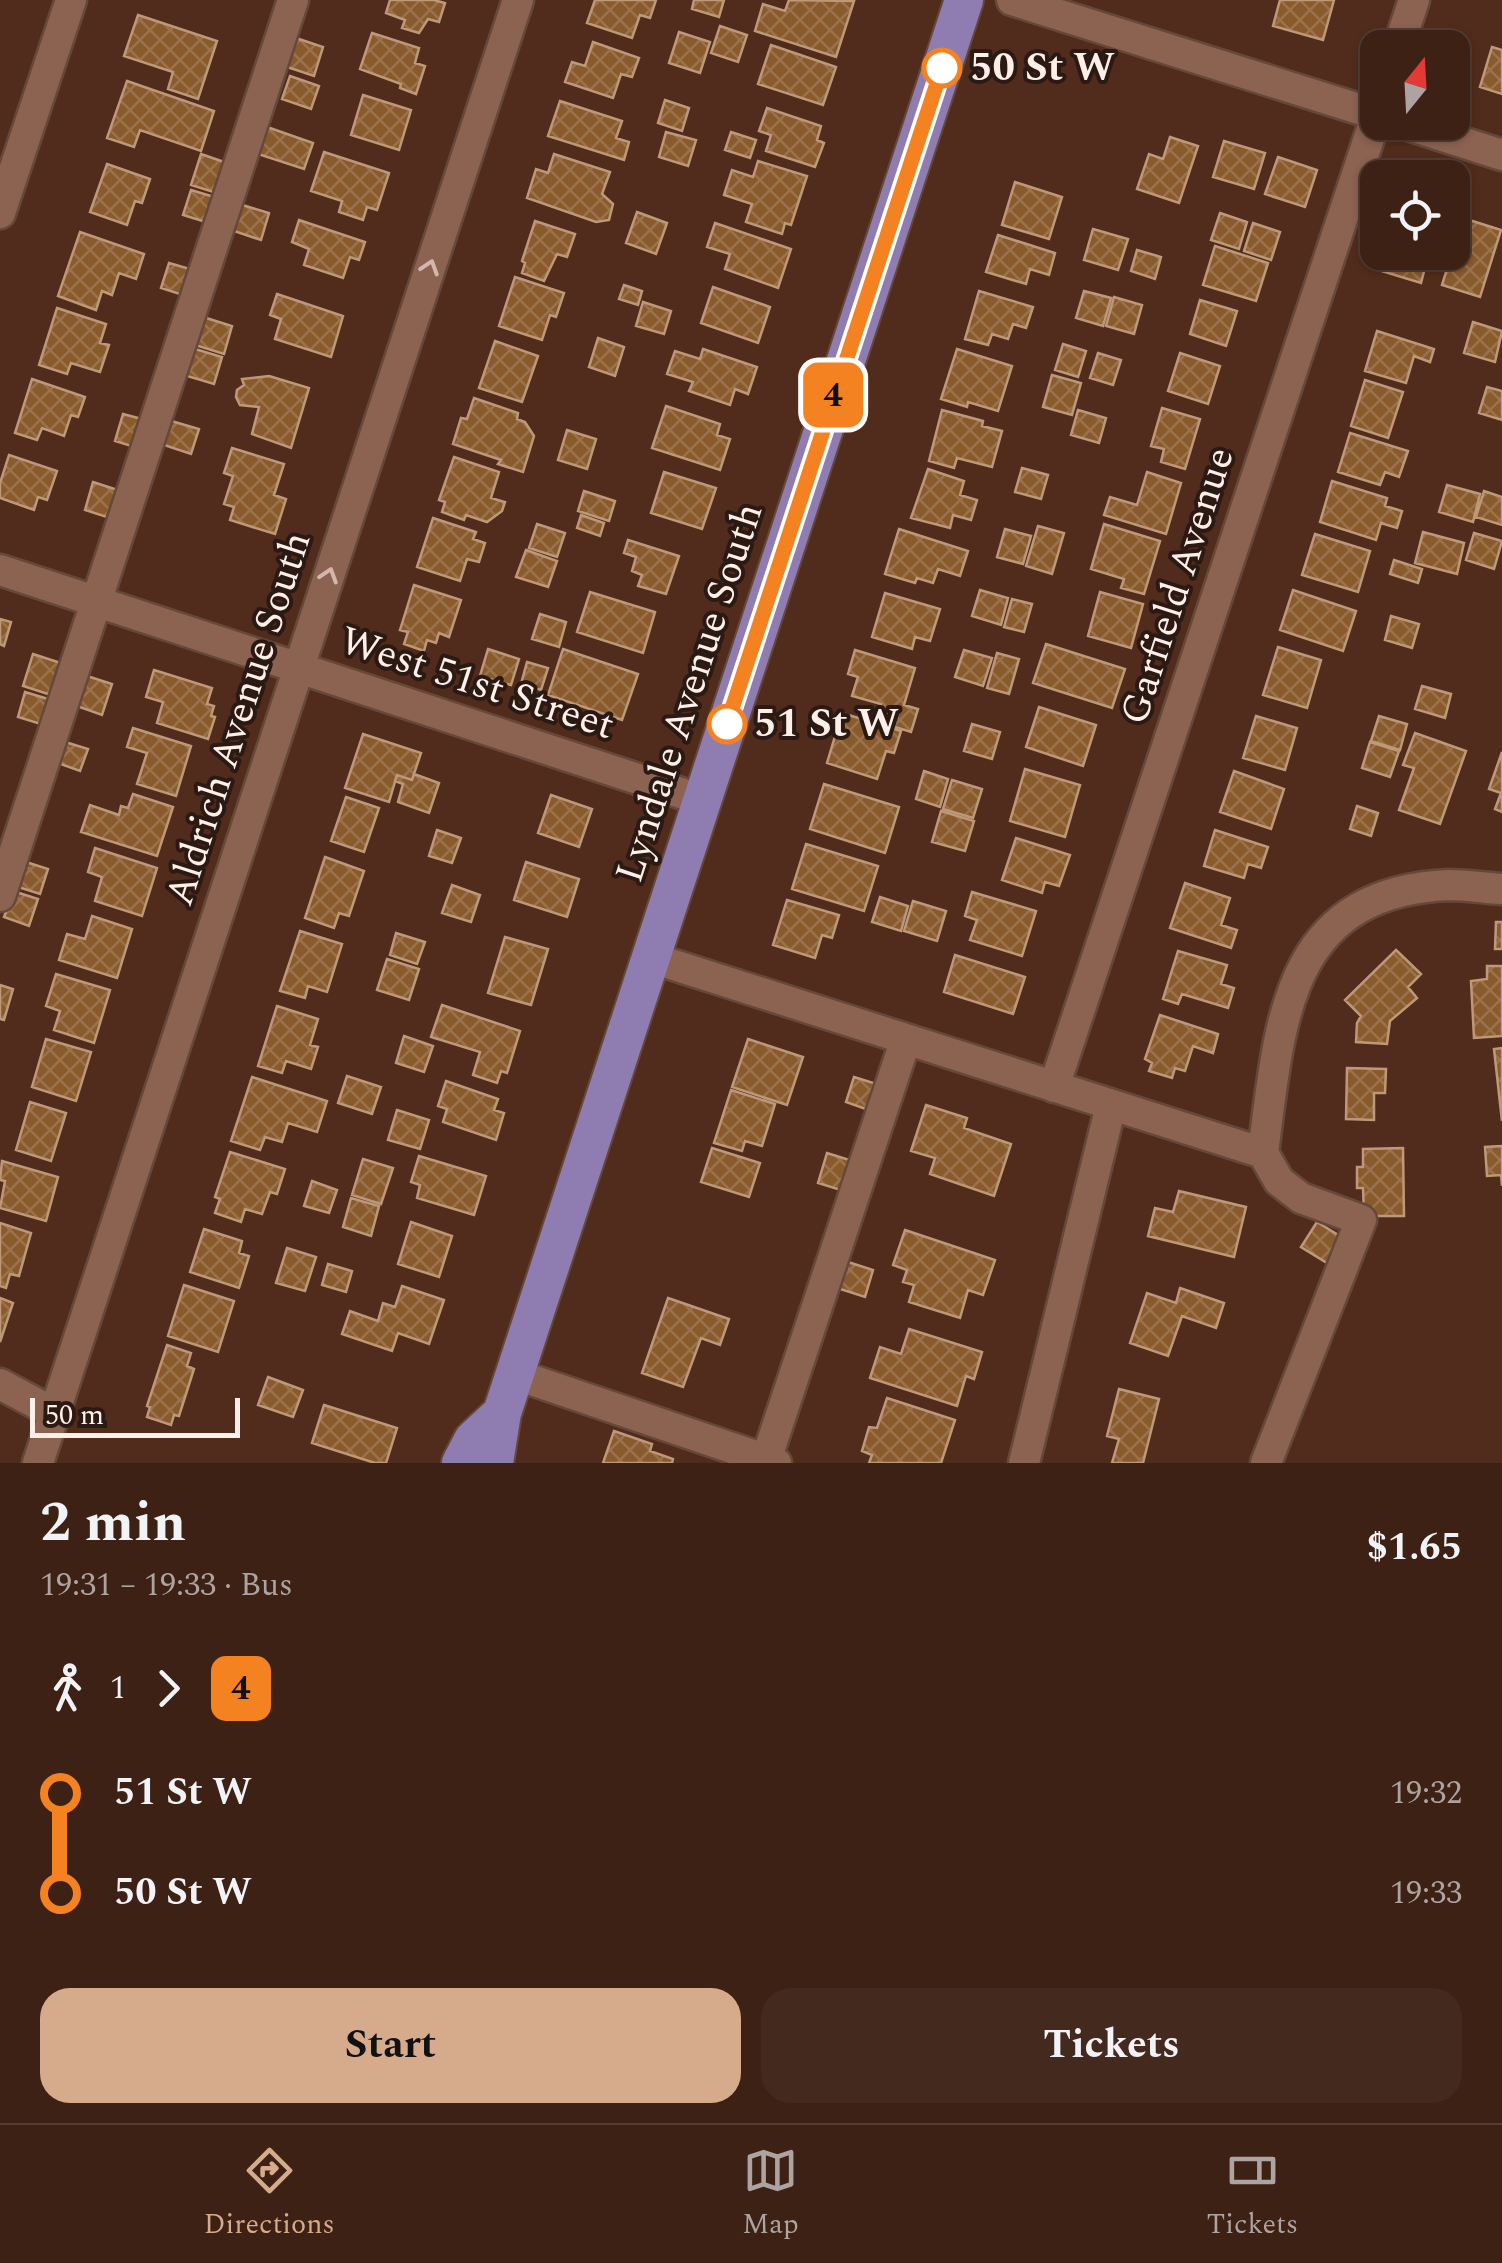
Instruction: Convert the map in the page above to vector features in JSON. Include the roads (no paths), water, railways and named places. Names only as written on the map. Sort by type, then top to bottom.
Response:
[{"type":"main road","name":"Lyndale Avenue South","points":[[494,1463],[502,1413],[514,1374],[964,0]]},
{"type":"main road","name":"Lyndale Avenue South","points":[[461,1463],[474,1440],[502,1413]]},
{"type":"street","points":[[0,212],[71,0]]},
{"type":"street","points":[[0,896],[293,0]]},
{"type":"street","name":"Aldrich Avenue South","points":[[38,1463],[518,0]]},
{"type":"street","points":[[1012,0],[1360,109]]},
{"type":"street","points":[[1404,30],[1414,0]]},
{"type":"street","name":"Garfield Avenue","points":[[1054,1086],[1368,140]]},
{"type":"street","points":[[1455,140],[1502,155]]},
{"type":"street","name":"West 51st Street","points":[[0,570],[702,800]]},
{"type":"street","points":[[1266,1463],[1360,1220],[1300,1198],[1279,1181],[1264,1153],[1274,1067],[1292,989],[1324,932],[1356,910],[1400,892],[1449,886],[1502,889]]},
{"type":"street","points":[[652,958],[1264,1153]]},
{"type":"street","points":[[514,1374],[771,1462],[906,1040]]},
{"type":"street","points":[[1024,1463],[1111,1104]]},
{"type":"street","points":[[0,1384],[54,1412]]},
{"type":"place","name":"50 St W","points":[[942,68]]},
{"type":"place","name":"51 St W","points":[[727,724]]}]
